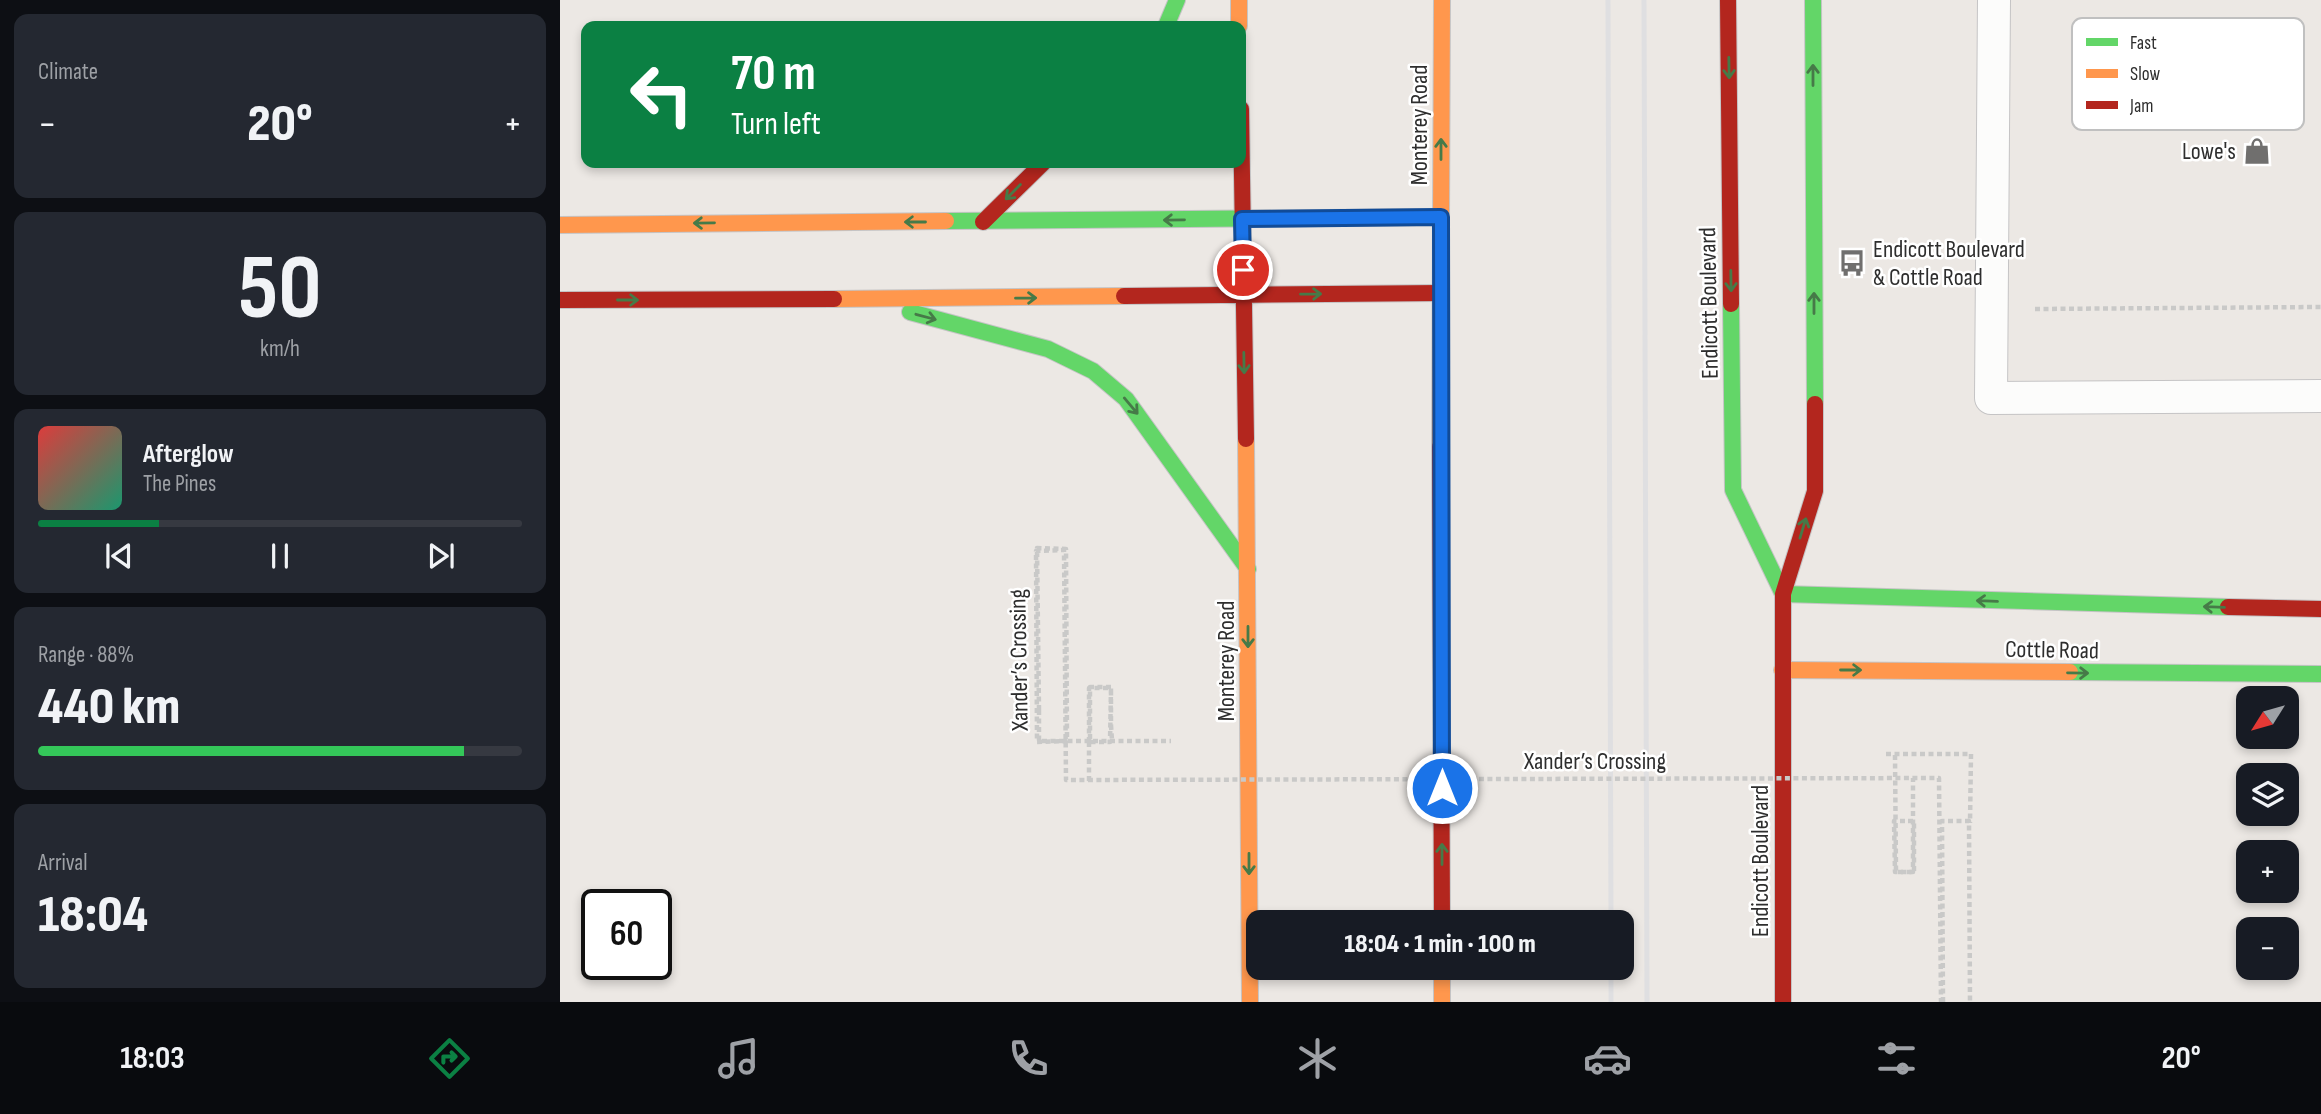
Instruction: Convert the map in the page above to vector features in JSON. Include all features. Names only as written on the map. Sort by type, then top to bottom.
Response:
[{"type":"main road","points":[[1168,21],[1177,0]]},
{"type":"main road","points":[[1239,0],[1239,21]]},
{"type":"main road","name":"Monterey Road","points":[[1442,0],[1442,910]]},
{"type":"main road","name":"Endicott Boulevard","points":[[1728,0],[1733,490],[1783,594]]},
{"type":"main road","name":"Endicott Boulevard","points":[[1783,1002],[1783,594],[1815,491],[1813,0]]},
{"type":"main road","points":[[984,222],[1038,168]]},
{"type":"main road","name":"Monterey Road","points":[[1242,168],[1248,569],[1250,1002]]},
{"type":"main road","points":[[560,225],[1441,217]]},
{"type":"main road","points":[[560,300],[1441,293]]},
{"type":"main road","points":[[860,299],[1048,349],[1093,371],[1126,399],[1248,569]]},
{"type":"main road","name":"Cottle Road","points":[[1783,594],[2321,609]]},
{"type":"main road","name":"Cottle Road","points":[[1782,670],[2321,674]]},
{"type":"main road","points":[[1442,980],[1442,1002]]},
{"type":"lane","points":[[1994,0],[1991,398],[2321,396]]},
{"type":"path","points":[[1992,310],[2321,307]]},
{"type":"path","name":"Xander’s Crossing","points":[[1171,741],[1112,741],[1039,741],[1038,562],[1037,548],[1066,549],[1068,741],[1060,741],[1053,741],[1037,742],[1036,551],[1045,550],[1064,550],[1066,740],[1066,753],[1066,780],[1939,778],[1942,1002]]},
{"type":"path","points":[[1089,780],[1089,688],[1100,688],[1111,688],[1110,742],[1090,742],[1090,701],[1090,687],[1111,687],[1112,741]]},
{"type":"path","name":"Xander’s Crossing","points":[[1886,754],[1970,754],[1971,1002]]},
{"type":"path","points":[[1895,755],[1895,815],[1895,826],[1895,838],[1896,872],[1905,872],[1914,872],[1914,821],[1905,821],[1894,821],[1895,873],[1913,872],[1913,861],[1913,849],[1913,826],[1913,814],[1913,778]]},
{"type":"path","name":"Xander’s Crossing","points":[[1942,1002],[1942,821],[1969,821],[1971,1002]]},
{"type":"railway","points":[[1608,0],[1611,910]]},
{"type":"railway","points":[[1644,0],[1647,1002]]},
{"type":"railway","points":[[1611,980],[1611,1002]]},
{"type":"traffic: fast","points":[[1168,21],[1177,0]]},
{"type":"traffic: fast","points":[[1813,0],[1815,404]]},
{"type":"traffic: fast","points":[[946,221],[1441,217]]},
{"type":"traffic: fast","points":[[1731,304],[1733,490],[1783,594]]},
{"type":"traffic: fast","points":[[910,312],[1048,349],[1093,371],[1126,399],[1248,569]]},
{"type":"traffic: fast","points":[[1783,594],[2228,607]]},
{"type":"traffic: fast","points":[[2070,672],[2321,674]]},
{"type":"traffic: slow","points":[[1239,0],[1239,21]]},
{"type":"traffic: slow","points":[[1440,447],[1442,0]]},
{"type":"traffic: slow","points":[[560,225],[946,221]]},
{"type":"traffic: slow","points":[[834,299],[1124,296]]},
{"type":"traffic: slow","points":[[1246,439],[1250,1002]]},
{"type":"traffic: slow","points":[[1782,670],[2070,672]]},
{"type":"traffic: slow","points":[[1442,980],[1442,1002]]},
{"type":"traffic: jam","points":[[1728,0],[1731,304]]},
{"type":"traffic: jam","points":[[983,222],[1038,168]]},
{"type":"traffic: jam","points":[[1242,168],[1246,439]]},
{"type":"traffic: jam","points":[[1124,296],[1441,293]]},
{"type":"traffic: jam","points":[[560,300],[834,299]]},
{"type":"traffic: jam","points":[[1783,1002],[1783,594],[1815,491],[1815,404]]},
{"type":"traffic: jam","points":[[1440,447],[1442,910]]},
{"type":"traffic: jam","points":[[2228,607],[2321,609]]},
{"type":"place","name":"Lowe's","points":[[2257,151]]},
{"type":"place","name":"Endicott Boulevard & Cottle Road","points":[[1852,263]]},
{"type":"route","points":[[1243,270],[1242,219],[1441,217],[1442,788]]}]
